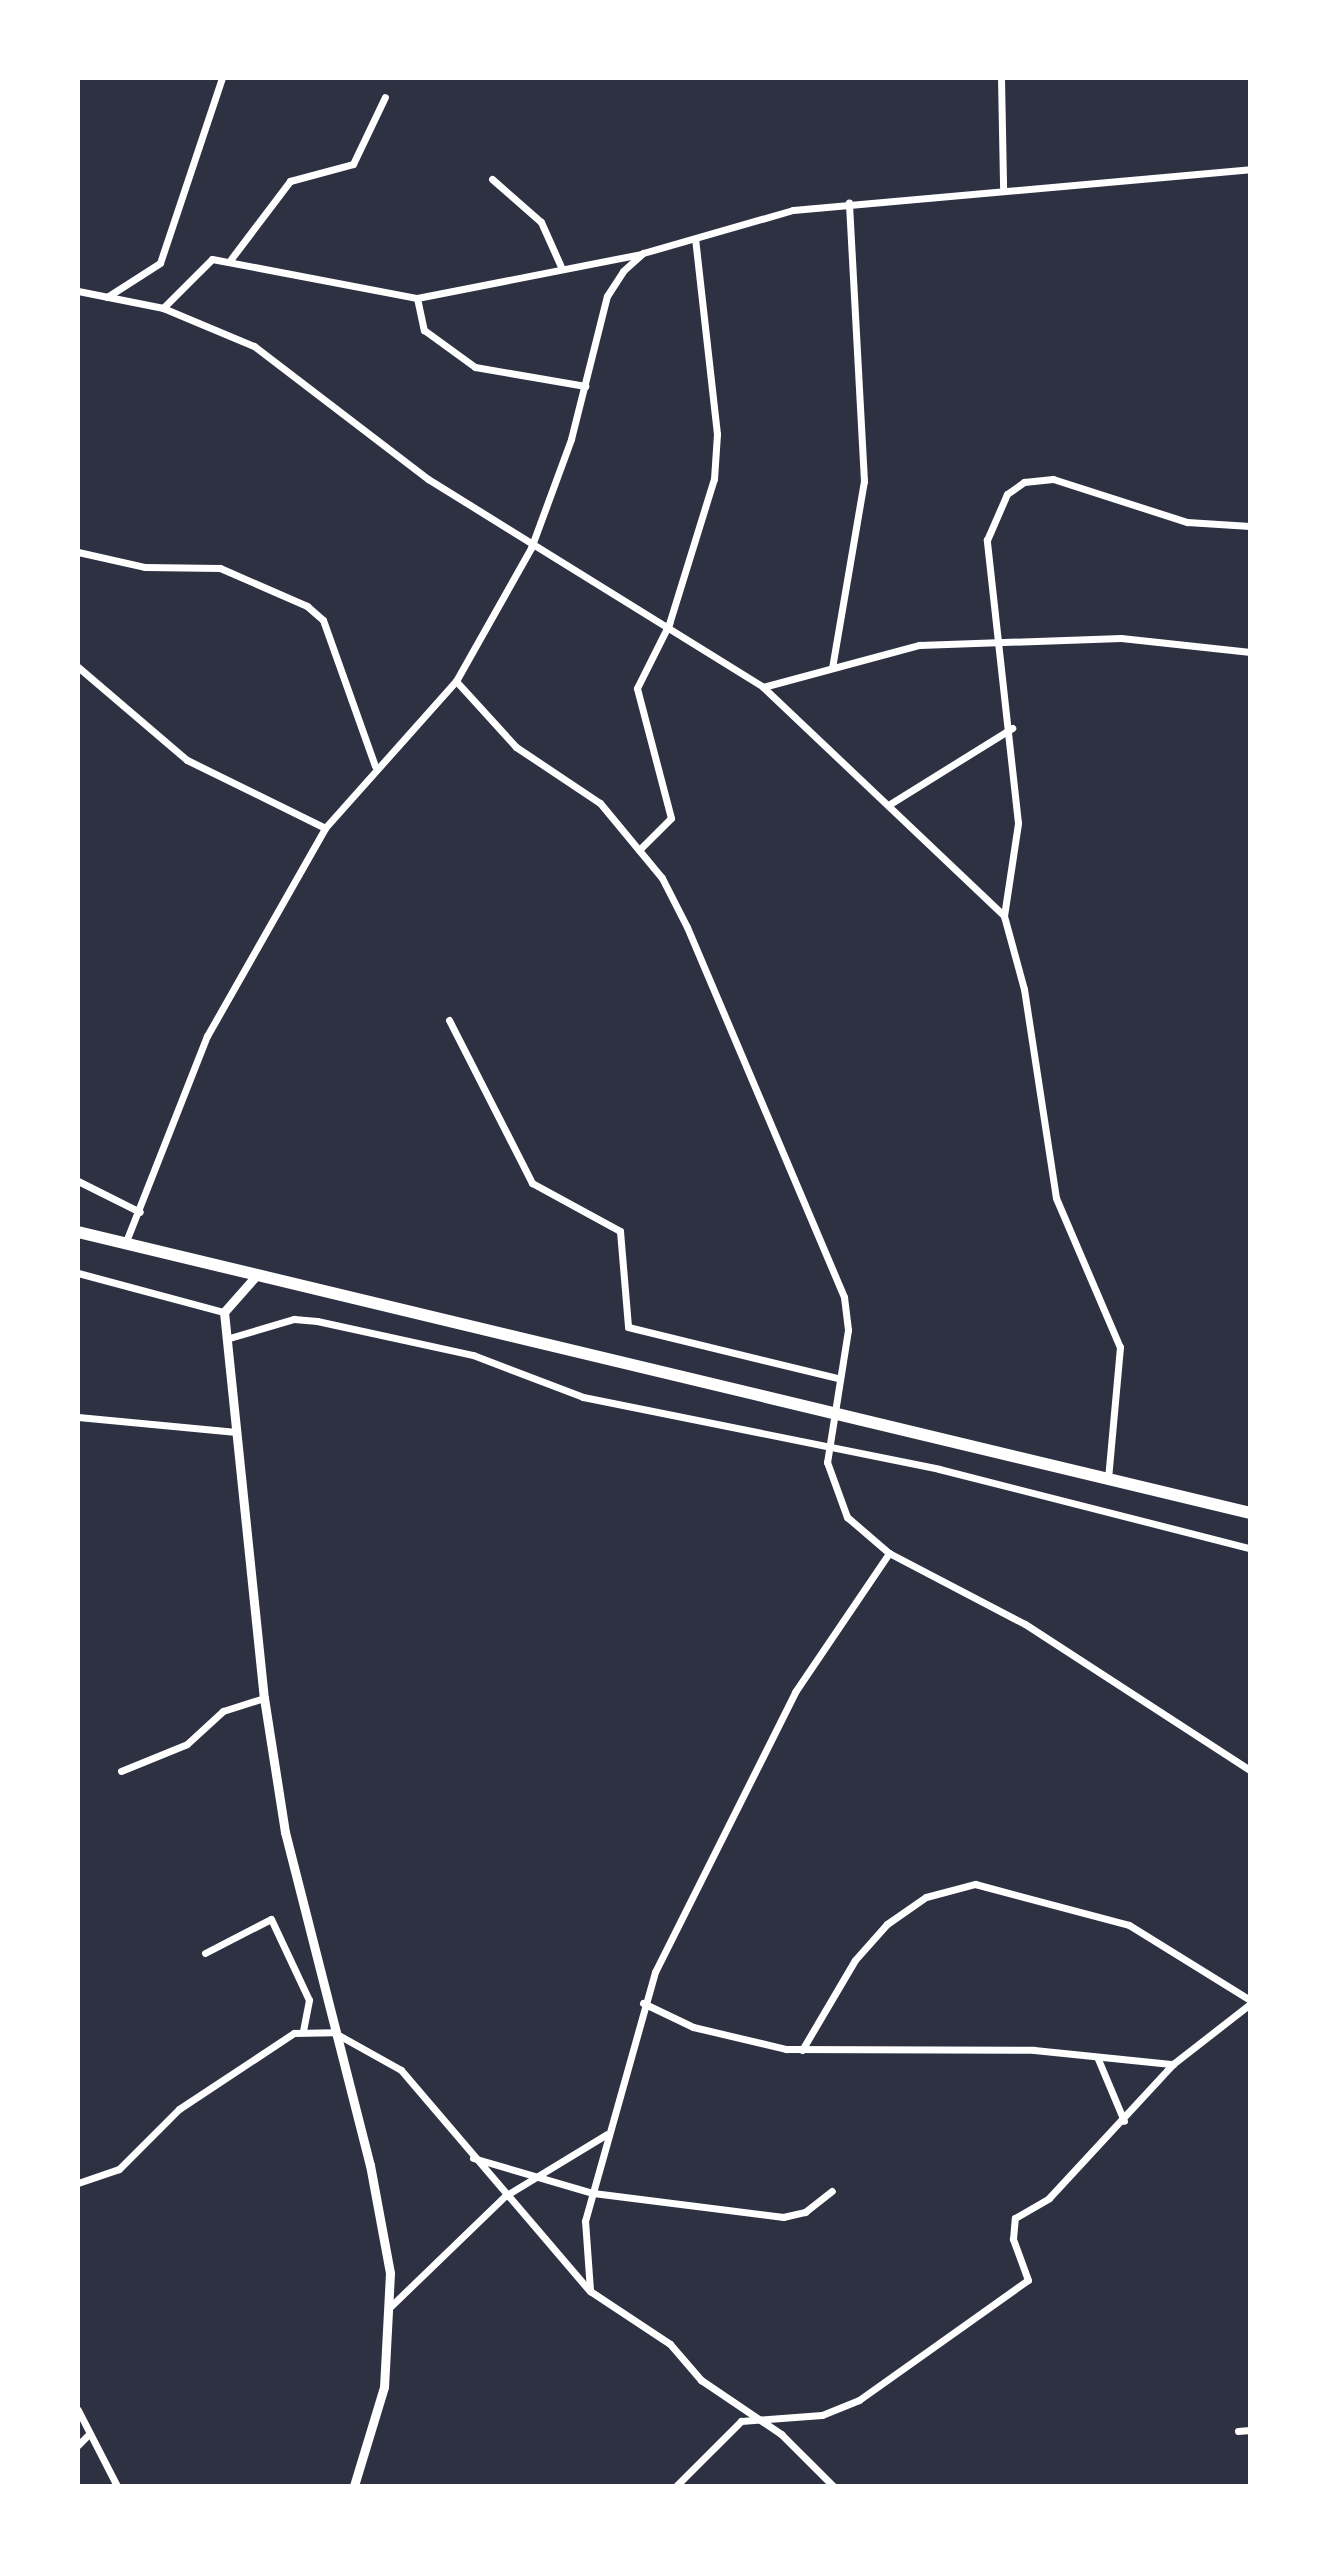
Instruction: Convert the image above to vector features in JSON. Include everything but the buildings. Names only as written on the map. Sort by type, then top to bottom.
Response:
[{"type":"main road","points":[[78,1232],[255,1277],[1250,1513]]},
{"type":"street","points":[[107,297],[160,263],[222,78]]},
{"type":"street","points":[[1001,78],[1003,187]]},
{"type":"street","points":[[231,259],[290,181],[353,164],[385,97]]},
{"type":"street","points":[[163,308],[198,266],[231,259],[417,298],[643,253],[849,202],[1250,169]]},
{"type":"street","points":[[492,179],[541,222],[562,269]]},
{"type":"street","points":[[832,668],[864,481],[849,202]]},
{"type":"street","points":[[639,850],[671,818],[637,694],[669,624],[716,456],[695,239]]},
{"type":"street","points":[[125,1244],[207,1036],[325,828],[375,766],[456,681],[531,548],[585,386],[607,296],[643,253]]},
{"type":"street","points":[[78,291],[163,308],[254,346],[531,548],[669,624],[763,687],[890,804],[1004,916]]},
{"type":"street","points":[[417,298],[424,330],[475,367],[585,386]]},
{"type":"street","points":[[1108,1479],[1120,1347],[1056,1198],[1024,989],[1004,916],[1018,849],[1012,728],[987,540],[1001,503],[1024,482],[1053,479],[1187,522],[1250,526]]},
{"type":"street","points":[[78,552],[145,567],[220,568],[307,606],[323,620],[375,766]]},
{"type":"street","points":[[763,687],[919,645],[998,639],[1121,638],[1250,652]]},
{"type":"street","points":[[78,667],[187,760],[325,828]]},
{"type":"street","points":[[456,681],[516,747],[600,803],[639,850],[682,915],[816,1221],[848,1316],[829,1414],[835,1499],[889,1553],[1025,1624],[1250,1770]]},
{"type":"street","points":[[890,804],[1012,728]]},
{"type":"street","points":[[449,1020],[532,1183],[620,1231],[628,1327],[837,1378]]},
{"type":"street","points":[[78,1181],[140,1212]]},
{"type":"street","points":[[78,1273],[224,1312]]},
{"type":"street","points":[[255,1277],[224,1312],[264,1698],[285,1832],[379,2205],[391,2306],[384,2387],[354,2486]]},
{"type":"street","points":[[226,1339],[294,1319],[317,1321],[473,1355],[583,1397],[829,1446],[1250,1548]]},
{"type":"street","points":[[78,1417],[236,1432]]},
{"type":"street","points":[[590,2291],[585,2221],[643,2003],[795,1692],[889,1553]]},
{"type":"street","points":[[121,1771],[187,1744],[223,1711],[264,1698]]},
{"type":"street","points":[[676,2486],[741,2421],[822,2415],[859,2400],[921,2363],[1028,2280],[1013,2239],[1015,2218],[1049,2198],[1124,2121],[1173,2064],[1250,2002],[1129,1925],[1090,1909],[975,1884],[926,1897],[887,1924],[855,1960],[802,2050]]},
{"type":"street","points":[[205,1953],[271,1919],[309,2000],[303,2030]]},
{"type":"street","points":[[643,2003],[693,2027],[802,2050],[1034,2050],[1098,2059],[1173,2064]]},
{"type":"street","points":[[78,2183],[119,2169],[179,2109],[303,2030],[333,2032],[401,2070],[471,2158],[590,2291],[670,2344],[701,2380],[756,2418],[833,2486]]},
{"type":"street","points":[[1098,2059],[1124,2121]]},
{"type":"street","points":[[391,2306],[505,2196],[607,2134]]},
{"type":"street","points":[[471,2158],[593,2193],[783,2217],[805,2212],[832,2191]]},
{"type":"street","points":[[78,2410],[88,2435],[117,2486]]},
{"type":"street","points":[[1238,2431],[1250,2430]]},
{"type":"street","points":[[78,2445],[88,2435]]}]
